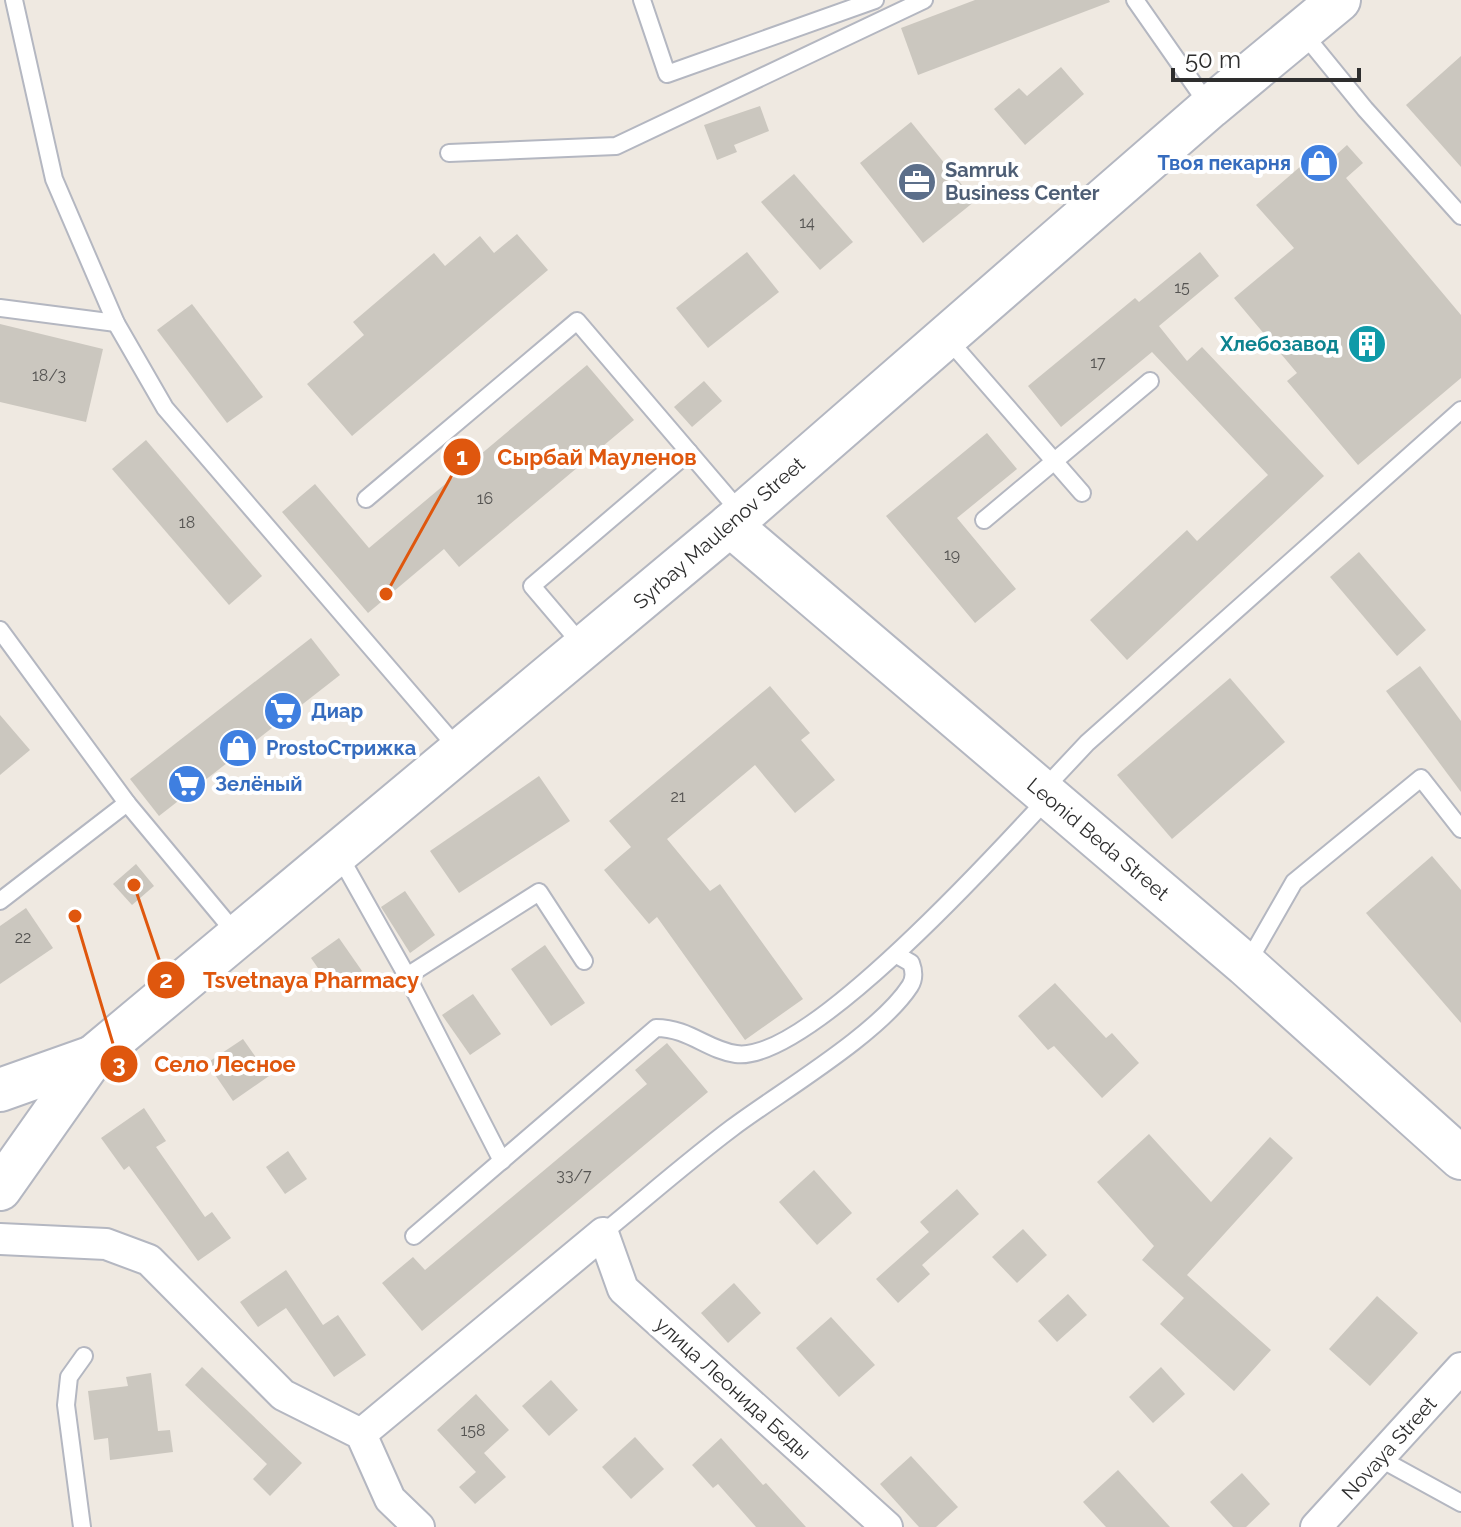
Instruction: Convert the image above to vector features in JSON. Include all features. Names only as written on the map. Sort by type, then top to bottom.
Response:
[{"type":"main road","name":"Syrbay Maulenov Street","points":[[93,1057],[736,519],[1210,107],[1339,0]]},
{"type":"main road","name":"Leonid Beda Street","points":[[736,519],[1046,794],[1246,965],[1461,1158]]},
{"type":"main road","points":[[0,1090],[93,1057]]},
{"type":"main road","points":[[0,1189],[93,1057]]},
{"type":"street","points":[[361,1434],[603,1233]]},
{"type":"street","name":"улица Леонида Беды","points":[[603,1233],[623,1289],[887,1527]]},
{"type":"street","points":[[0,1239],[106,1244],[149,1260],[283,1395],[361,1434],[390,1499],[419,1527]]},
{"type":"street","name":"Novaya Street","points":[[1316,1527],[1461,1368]]},
{"type":"lane","points":[[14,0],[54,179],[116,323],[165,408],[461,752]]},
{"type":"lane","points":[[642,0],[667,74],[875,0]]},
{"type":"lane","points":[[449,153],[616,146],[924,0]]},
{"type":"lane","points":[[1135,0],[1210,107]]},
{"type":"lane","points":[[1302,32],[1365,109],[1461,216]]},
{"type":"lane","points":[[0,308],[116,323]]},
{"type":"lane","points":[[366,499],[577,321],[689,452],[736,519]]},
{"type":"lane","points":[[946,337],[1082,493]]},
{"type":"lane","points":[[984,520],[1150,381]]},
{"type":"lane","points":[[414,1236],[656,1028],[677,1028],[737,1054],[765,1049],[816,1020],[927,928],[1087,743],[1461,410]]},
{"type":"lane","points":[[584,647],[532,586],[689,452]]},
{"type":"lane","points":[[0,630],[127,803],[238,936]]},
{"type":"lane","points":[[1246,965],[1294,882],[1421,778],[1461,829]]},
{"type":"lane","points":[[0,901],[127,803]]},
{"type":"lane","points":[[338,854],[407,976],[502,1161]]},
{"type":"lane","points":[[407,976],[539,892],[584,961]]},
{"type":"lane","points":[[603,1233],[729,1130],[848,1045],[888,1009],[911,985],[915,972],[911,963],[897,955]]},
{"type":"lane","points":[[82,1527],[66,1405],[69,1377],[84,1356]]},
{"type":"lane","points":[[1379,1458],[1461,1503]]},
{"type":"building","points":[[975,0],[1110,2],[918,75],[901,28]]},
{"type":"building","points":[[1461,56],[1461,167],[1406,105]]},
{"type":"building","points":[[1061,67],[1084,94],[1025,145],[994,109],[1019,88],[1027,96]]},
{"type":"building","points":[[760,106],[769,131],[734,145],[737,152],[717,160],[704,125]]},
{"type":"building","name":"Samruk Business Center","points":[[911,122],[975,201],[923,243],[860,163]]},
{"type":"building","name":"Хлебозавод","points":[[1347,145],[1363,163],[1346,178],[1461,315],[1461,378],[1358,465],[1287,381],[1297,373],[1234,298],[1294,248],[1256,205],[1317,152],[1327,163]]},
{"type":"building","points":[[794,174],[853,242],[820,270],[761,202]]},
{"type":"building","points":[[517,234],[548,270],[352,436],[307,384],[364,335],[353,322],[434,253],[445,266],[480,236],[494,253]]},
{"type":"building","points":[[747,252],[779,292],[708,348],[676,308]]},
{"type":"building","points":[[1200,252],[1219,276],[1159,326],[1187,361],[1202,347],[1324,476],[1127,660],[1090,620],[1187,530],[1197,541],[1268,475],[1152,352],[1061,427],[1028,386],[1135,298],[1139,302]]},
{"type":"building","points":[[192,304],[263,397],[227,423],[157,330]]},
{"type":"building","points":[[0,324],[103,349],[86,422],[0,402]]},
{"type":"building","points":[[587,365],[634,420],[459,567],[444,549],[368,613],[282,512],[315,484],[369,548]]},
{"type":"building","points":[[704,381],[722,401],[692,427],[674,407]]},
{"type":"building","points":[[987,433],[1017,469],[957,518],[1016,589],[975,623],[886,516]]},
{"type":"building","points":[[146,440],[262,576],[229,605],[112,469]]},
{"type":"building","points":[[1359,552],[1426,630],[1397,656],[1330,577]]},
{"type":"building","points":[[311,638],[340,675],[159,816],[130,779]]},
{"type":"building","points":[[1420,666],[1461,721],[1461,792],[1386,691]]},
{"type":"building","points":[[1230,678],[1285,742],[1172,839],[1117,775]]},
{"type":"building","points":[[770,686],[810,733],[801,740],[835,780],[795,813],[755,765],[667,839],[710,891],[720,884],[803,999],[745,1040],[657,917],[649,924],[604,870],[631,847],[609,821]]},
{"type":"building","points":[[0,715],[30,750],[0,775]]},
{"type":"building","points":[[539,776],[570,821],[459,893],[430,851]]},
{"type":"building","points":[[1432,856],[1461,890],[1461,1023],[1366,913]]},
{"type":"building","points":[[136,864],[154,886],[132,905],[113,884]]},
{"type":"building","points":[[405,891],[435,935],[410,953],[381,907]]},
{"type":"building","points":[[26,908],[53,948],[0,984],[0,926]]},
{"type":"building","points":[[339,938],[362,971],[334,991],[311,958]]},
{"type":"building","points":[[545,945],[585,1003],[551,1026],[511,969]]},
{"type":"building","points":[[1055,983],[1106,1038],[1112,1033],[1139,1063],[1102,1098],[1054,1046],[1048,1050],[1018,1016]]},
{"type":"building","points":[[473,994],[501,1034],[470,1055],[442,1015]]},
{"type":"building","points":[[243,1039],[269,1076],[233,1101],[207,1063]]},
{"type":"building","points":[[667,1043],[708,1092],[422,1331],[382,1283],[413,1257],[425,1270],[647,1084],[635,1070]]},
{"type":"building","points":[[144,1108],[166,1141],[156,1147],[205,1217],[212,1212],[231,1238],[198,1261],[129,1166],[124,1170],[101,1138]]},
{"type":"building","points":[[1149,1134],[1211,1202],[1270,1137],[1293,1158],[1187,1275],[1271,1350],[1234,1391],[1160,1324],[1184,1298],[1142,1260],[1154,1246],[1097,1182]]},
{"type":"building","points":[[288,1151],[307,1179],[285,1194],[266,1167]]},
{"type":"building","points":[[814,1170],[852,1213],[817,1245],[779,1202]]},
{"type":"building","points":[[957,1189],[979,1214],[922,1265],[930,1274],[898,1303],[876,1279],[929,1232],[920,1222]]},
{"type":"building","points":[[1023,1229],[1047,1255],[1017,1283],[992,1257]]},
{"type":"building","points":[[286,1270],[323,1325],[338,1315],[366,1355],[334,1377],[286,1308],[258,1327],[240,1302]]},
{"type":"building","points":[[734,1283],[761,1313],[728,1343],[701,1313]]},
{"type":"building","points":[[1068,1294],[1087,1315],[1057,1342],[1038,1321]]},
{"type":"building","points":[[1377,1296],[1418,1333],[1370,1386],[1329,1349]]},
{"type":"building","points":[[831,1317],[875,1365],[839,1397],[796,1348]]},
{"type":"building","points":[[202,1367],[302,1463],[270,1496],[253,1479],[267,1464],[185,1385]]},
{"type":"building","points":[[1161,1367],[1185,1394],[1153,1423],[1129,1397]]},
{"type":"building","points":[[151,1373],[158,1431],[170,1430],[173,1452],[110,1460],[108,1438],[94,1440],[88,1391],[128,1386],[126,1377]]},
{"type":"building","points":[[551,1380],[578,1410],[549,1436],[522,1406]]},
{"type":"building","points":[[476,1394],[509,1430],[484,1453],[506,1477],[475,1504],[459,1487],[476,1472],[437,1430]]},
{"type":"building","points":[[635,1437],[664,1469],[631,1499],[602,1467]]},
{"type":"building","points":[[721,1438],[806,1527],[756,1527],[718,1484],[713,1488],[692,1465]]},
{"type":"building","points":[[911,1456],[958,1507],[936,1527],[919,1527],[880,1484]]},
{"type":"building","points":[[1118,1470],[1170,1527],[1106,1527],[1083,1502]]},
{"type":"building","points":[[1242,1473],[1270,1504],[1246,1527],[1233,1527],[1210,1502]]},
{"type":"place","name":"Твоя пекарня","points":[[1319,163]]},
{"type":"place","name":"Samruk Business Center","points":[[917,182]]},
{"type":"place","name":"Хлебозавод","points":[[1367,344]]},
{"type":"place","name":"Сырбай Мауленов","points":[[386,594]]},
{"type":"place","name":"Диар","points":[[283,711]]},
{"type":"place","name":"ProstoСтрижка","points":[[238,748]]},
{"type":"place","name":"Зелёный","points":[[187,784]]},
{"type":"place","name":"Tsvetnaya Pharmacy","points":[[134,885]]},
{"type":"place","name":"Село Лесное","points":[[75,916]]}]
